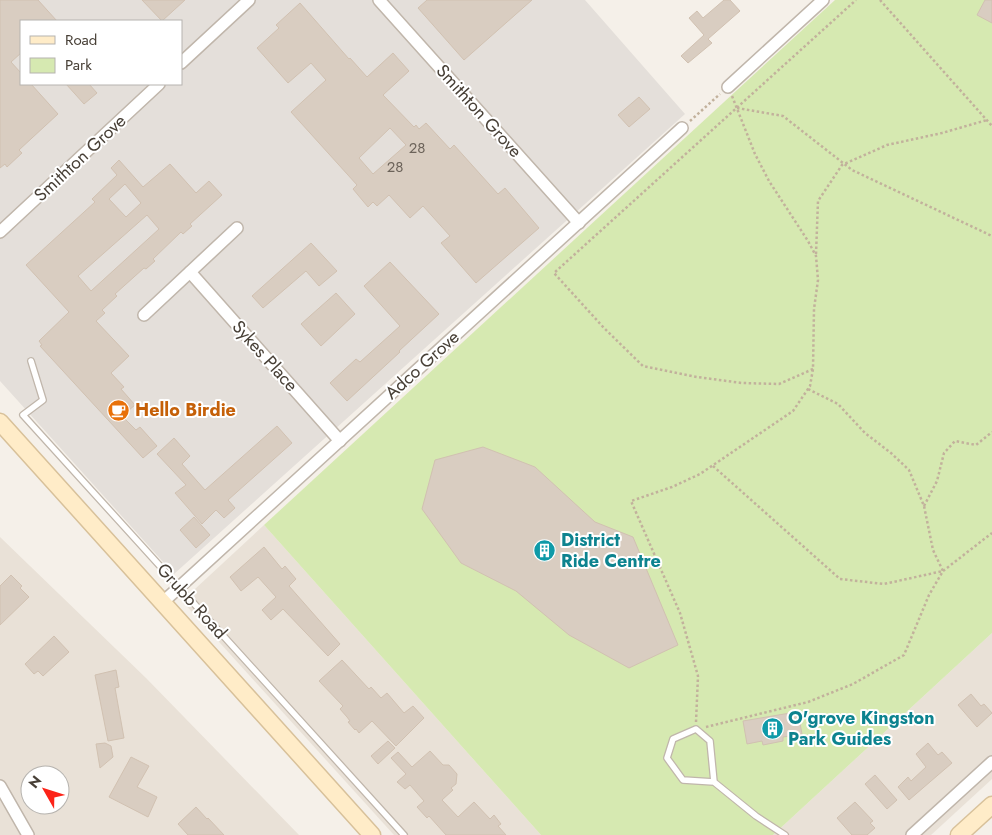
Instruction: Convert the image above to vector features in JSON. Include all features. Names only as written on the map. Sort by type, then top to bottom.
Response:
[{"type":"main road","name":"Grubb Road","points":[[0,422],[372,835]]},
{"type":"main road","points":[[959,835],[992,804]]},
{"type":"street","points":[[182,62],[249,0]]},
{"type":"street","name":"Smithton Grove","points":[[379,0],[579,223]]},
{"type":"street","points":[[728,87],[823,0]]},
{"type":"street","name":"Smithton Grove","points":[[0,232],[158,85]]},
{"type":"street","name":"Adco Grove","points":[[163,602],[682,128]]},
{"type":"street","points":[[144,315],[237,228]]},
{"type":"street","name":"Sykes Place","points":[[190,272],[340,441]]},
{"type":"street","points":[[912,835],[992,762]]},
{"type":"street","points":[[0,786],[28,835]]},
{"type":"lane","name":"Grubb Road","points":[[31,360],[43,400],[23,416],[404,835]]},
{"type":"lane","points":[[714,782],[710,741],[696,729],[673,739],[667,758],[683,780],[714,782],[756,816],[785,835]]},
{"type":"path","points":[[813,369],[779,384],[742,383],[697,378],[643,366],[604,328],[554,273],[856,0]]},
{"type":"path","points":[[880,0],[992,126]]},
{"type":"path","points":[[682,128],[728,87]]},
{"type":"path","points":[[737,108],[783,116],[852,170],[992,236]]},
{"type":"path","points":[[737,108],[755,154],[769,181],[816,256]]},
{"type":"path","points":[[986,120],[887,145],[842,165],[818,201],[816,256],[818,280],[814,309],[813,369],[808,389],[794,411],[700,474],[672,487],[632,500],[680,614],[698,676],[696,729],[808,702],[853,684],[904,655],[929,595],[943,571],[992,532]]},
{"type":"path","points":[[808,389],[838,404],[865,433],[909,470],[924,506],[933,550],[943,571]]},
{"type":"path","points":[[924,506],[937,481],[944,453],[955,442],[976,445],[992,432]]},
{"type":"path","points":[[712,466],[840,579],[884,584],[943,571]]},
{"type":"shaded area","points":[[0,0],[585,0],[685,114],[174,574],[0,381]]},
{"type":"shaded area","points":[[264,525],[541,835],[394,835],[182,601]]},
{"type":"shaded area","points":[[0,537],[146,678],[299,835],[0,835]]},
{"type":"shaded area","points":[[992,633],[992,779],[931,835],[773,835]]},
{"type":"green space","points":[[835,0],[992,0],[992,633],[773,835],[541,835],[264,525]]},
{"type":"building","points":[[0,0],[38,0],[56,20],[20,20],[20,54],[11,62],[20,72],[20,85],[32,85],[58,114],[19,150],[22,153],[7,167],[5,164],[0,168]]},
{"type":"building","points":[[142,0],[185,0],[163,20]]},
{"type":"building","points":[[427,0],[532,0],[464,60],[418,8]]},
{"type":"building","points":[[724,0],[730,0],[740,11],[708,39],[712,43],[688,63],[681,56],[704,35],[689,18],[697,11],[703,18]]},
{"type":"building","points":[[985,0],[992,0],[992,23],[977,15]]},
{"type":"building","points":[[300,3],[367,77],[393,53],[409,71],[383,95],[414,127],[416,125],[419,129],[426,123],[450,149],[454,145],[498,194],[505,188],[539,228],[476,283],[441,243],[450,236],[423,206],[410,218],[389,195],[377,206],[373,202],[368,207],[353,189],[357,185],[291,112],[326,80],[311,63],[288,83],[257,48],[279,28],[276,25]],"holes":[[[390,128],[406,145],[373,174],[359,158]]]},
{"type":"building","points":[[67,85],[90,85],[97,93],[84,104]]},
{"type":"building","points":[[639,97],[650,109],[629,127],[618,115]]},
{"type":"building","points":[[119,160],[143,187],[170,164],[196,193],[209,181],[222,195],[190,224],[192,226],[183,234],[181,232],[153,259],[155,261],[146,269],[144,268],[115,294],[117,296],[102,310],[105,313],[96,321],[129,356],[111,373],[124,387],[121,389],[135,405],[122,416],[136,430],[140,427],[157,446],[143,458],[40,346],[42,345],[39,341],[69,312],[26,265],[95,202],[92,199],[117,175],[111,168]],"holes":[[[125,184],[141,203],[126,217],[109,199]],[[147,215],[159,229],[91,291],[78,276]]]},
{"type":"building","points":[[311,243],[337,271],[319,286],[306,271],[263,308],[252,296]]},
{"type":"building","points":[[390,262],[439,314],[347,401],[330,383],[356,359],[360,362],[400,326],[364,286]]},
{"type":"building","points":[[336,293],[355,314],[321,346],[301,324]]},
{"type":"building","points":[[277,426],[292,443],[228,500],[235,508],[224,518],[216,510],[202,524],[175,493],[186,485],[157,454],[174,438],[190,456],[182,464],[205,490]]},
{"type":"building","name":"District Ride Centre","points":[[483,447],[535,467],[595,522],[633,537],[678,645],[629,668],[569,635],[516,591],[461,563],[422,509],[435,460]]},
{"type":"building","points":[[194,517],[210,535],[196,548],[180,530]]},
{"type":"building","points":[[264,547],[282,569],[285,566],[296,579],[289,586],[340,644],[328,656],[283,609],[271,620],[262,610],[276,597],[258,577],[241,591],[230,577]]},
{"type":"building","points":[[11,575],[22,586],[20,588],[29,597],[0,625],[0,586]]},
{"type":"building","points":[[54,636],[69,652],[43,676],[38,671],[34,674],[25,664]]},
{"type":"building","points":[[342,660],[369,689],[371,687],[381,698],[387,693],[404,713],[413,706],[424,718],[396,746],[372,721],[359,733],[355,730],[340,709],[343,706],[319,681]]},
{"type":"building","points":[[116,670],[119,687],[115,688],[124,738],[108,741],[95,675]]},
{"type":"building","points":[[971,694],[981,706],[984,704],[992,713],[977,727],[958,705]]},
{"type":"building","name":"O'grove Kingston Park Guides","points":[[796,712],[802,734],[783,737],[783,741],[763,745],[762,741],[747,744],[743,721]]},
{"type":"building","points":[[388,741],[395,748],[378,764],[371,756]]},
{"type":"building","points":[[105,743],[111,746],[113,757],[100,768],[96,744]]},
{"type":"building","points":[[928,743],[938,755],[942,752],[952,763],[909,800],[898,787],[908,777],[911,781],[926,767],[916,754]]},
{"type":"building","points":[[430,751],[443,765],[449,765],[457,774],[456,784],[451,788],[453,790],[442,800],[458,817],[474,802],[490,819],[494,815],[501,824],[498,826],[506,835],[446,835],[429,816],[427,818],[417,807],[424,801],[410,785],[405,789],[397,782],[406,774],[391,758],[398,752],[412,767]]},
{"type":"building","points":[[131,757],[149,766],[137,787],[157,797],[148,817],[109,797]]},
{"type":"building","points":[[875,775],[897,800],[887,809],[865,784]]},
{"type":"building","points":[[855,802],[873,821],[870,823],[875,828],[867,835],[852,835],[837,818]]},
{"type":"building","points":[[196,807],[224,835],[188,835],[178,824]]},
{"type":"place","name":"Hello Birdie","points":[[119,410]]},
{"type":"place","name":"District Ride Centre","points":[[545,550]]},
{"type":"place","name":"O'grove Kingston Park Guides","points":[[772,728]]}]
